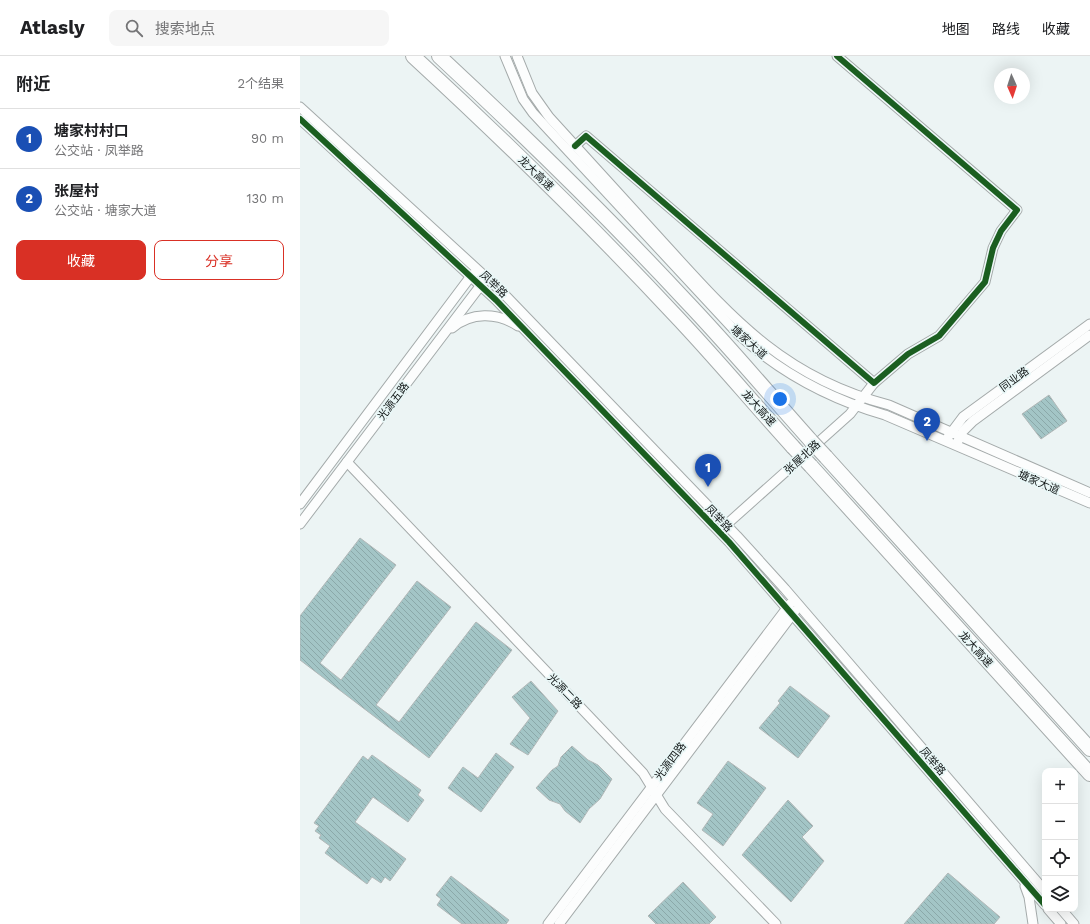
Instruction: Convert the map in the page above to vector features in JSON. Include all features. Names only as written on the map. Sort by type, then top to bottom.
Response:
[{"type":"highway","name":"龙大高速","points":[[413,56],[492,129],[581,217],[675,314],[793,447],[1090,774]]},
{"type":"highway","name":"龙大高速","points":[[439,56],[505,117],[594,204],[688,302],[826,458],[1090,749]]},
{"type":"street","name":"塘家大道","points":[[505,56],[520,93],[533,113],[739,335],[773,363],[817,388],[855,406],[885,415],[1090,504]]},
{"type":"street","name":"塘家大道","points":[[517,56],[530,88],[540,106],[722,307],[754,336],[792,364],[863,398],[890,404],[1090,493]]},
{"type":"street","name":"张屋北路","points":[[726,525],[850,414],[874,384],[908,354],[939,336],[985,282],[993,248],[1001,231],[1017,210],[836,56]]},
{"type":"street","name":"凤举路","points":[[300,107],[483,278],[726,525],[798,604],[1042,888]]},
{"type":"street","name":"凤举路","points":[[300,120],[471,276],[483,278],[529,334],[729,542],[1042,902]]},
{"type":"street","points":[[575,146],[586,136],[874,384]]},
{"type":"street","name":"光源五路","points":[[300,504],[471,276],[483,278],[443,335],[347,462],[303,512],[300,524]]},
{"type":"street","points":[[443,335],[454,326],[468,319],[483,315],[501,318],[529,334]]},
{"type":"street","name":"同业路","points":[[946,441],[951,432],[967,414],[1090,324]]},
{"type":"street","name":"同业路","points":[[956,446],[961,436],[973,421],[1090,334]]},
{"type":"street","name":"光源二路","points":[[347,462],[643,773],[665,809],[776,924]]},
{"type":"street","name":"光源四路","points":[[548,924],[651,786],[789,611],[798,604]]},
{"type":"street","name":"光源四路","points":[[559,924],[656,795],[789,611]]},
{"type":"street","points":[[1020,876],[1029,897],[1033,924]]},
{"type":"street","points":[[1052,912],[1065,922]]},
{"type":"street","points":[[1062,912],[1065,922]]},
{"type":"building","points":[[1049,395],[1067,421],[1041,439],[1022,414]]},
{"type":"building","points":[[360,538],[396,565],[320,663],[341,680],[417,581],[451,607],[376,705],[399,722],[476,622],[512,650],[429,758],[300,660],[300,616]]},
{"type":"building","points":[[531,681],[558,711],[528,755],[510,744],[530,718],[512,697]]},
{"type":"building","points":[[790,686],[830,716],[798,758],[759,728],[780,703],[778,701]]},
{"type":"building","points":[[572,746],[588,760],[598,765],[612,779],[600,799],[589,809],[580,823],[565,811],[560,804],[549,800],[536,788],[552,770],[558,766],[561,757]]},
{"type":"building","points":[[496,753],[514,767],[481,812],[448,788],[463,767],[478,778]]},
{"type":"building","points":[[372,755],[421,790],[418,795],[424,800],[408,822],[373,797],[355,822],[406,859],[390,881],[385,877],[381,883],[372,877],[367,884],[325,853],[330,846],[319,838],[321,835],[315,831],[319,826],[314,823],[363,756],[368,760]]},
{"type":"building","points":[[728,761],[766,788],[723,846],[702,830],[713,814],[697,803]]},
{"type":"building","points":[[788,800],[813,826],[802,837],[824,861],[791,902],[742,855]]},
{"type":"building","points":[[948,873],[1000,917],[994,924],[904,924]]},
{"type":"building","points":[[451,876],[509,920],[506,924],[462,924],[437,905],[441,899],[436,895]]},
{"type":"building","points":[[683,882],[716,917],[709,924],[656,924],[648,916]]},
{"type":"cycle path","points":[[575,146],[586,136],[874,383],[908,354],[939,336],[985,282],[993,248],[1001,231],[1017,210],[837,56]]},
{"type":"cycle path","points":[[300,119],[496,300],[729,542],[1042,902]]},
{"type":"place","name":"张屋村","points":[[927,441]]},
{"type":"place","name":"塘家村村口","points":[[708,487]]}]
